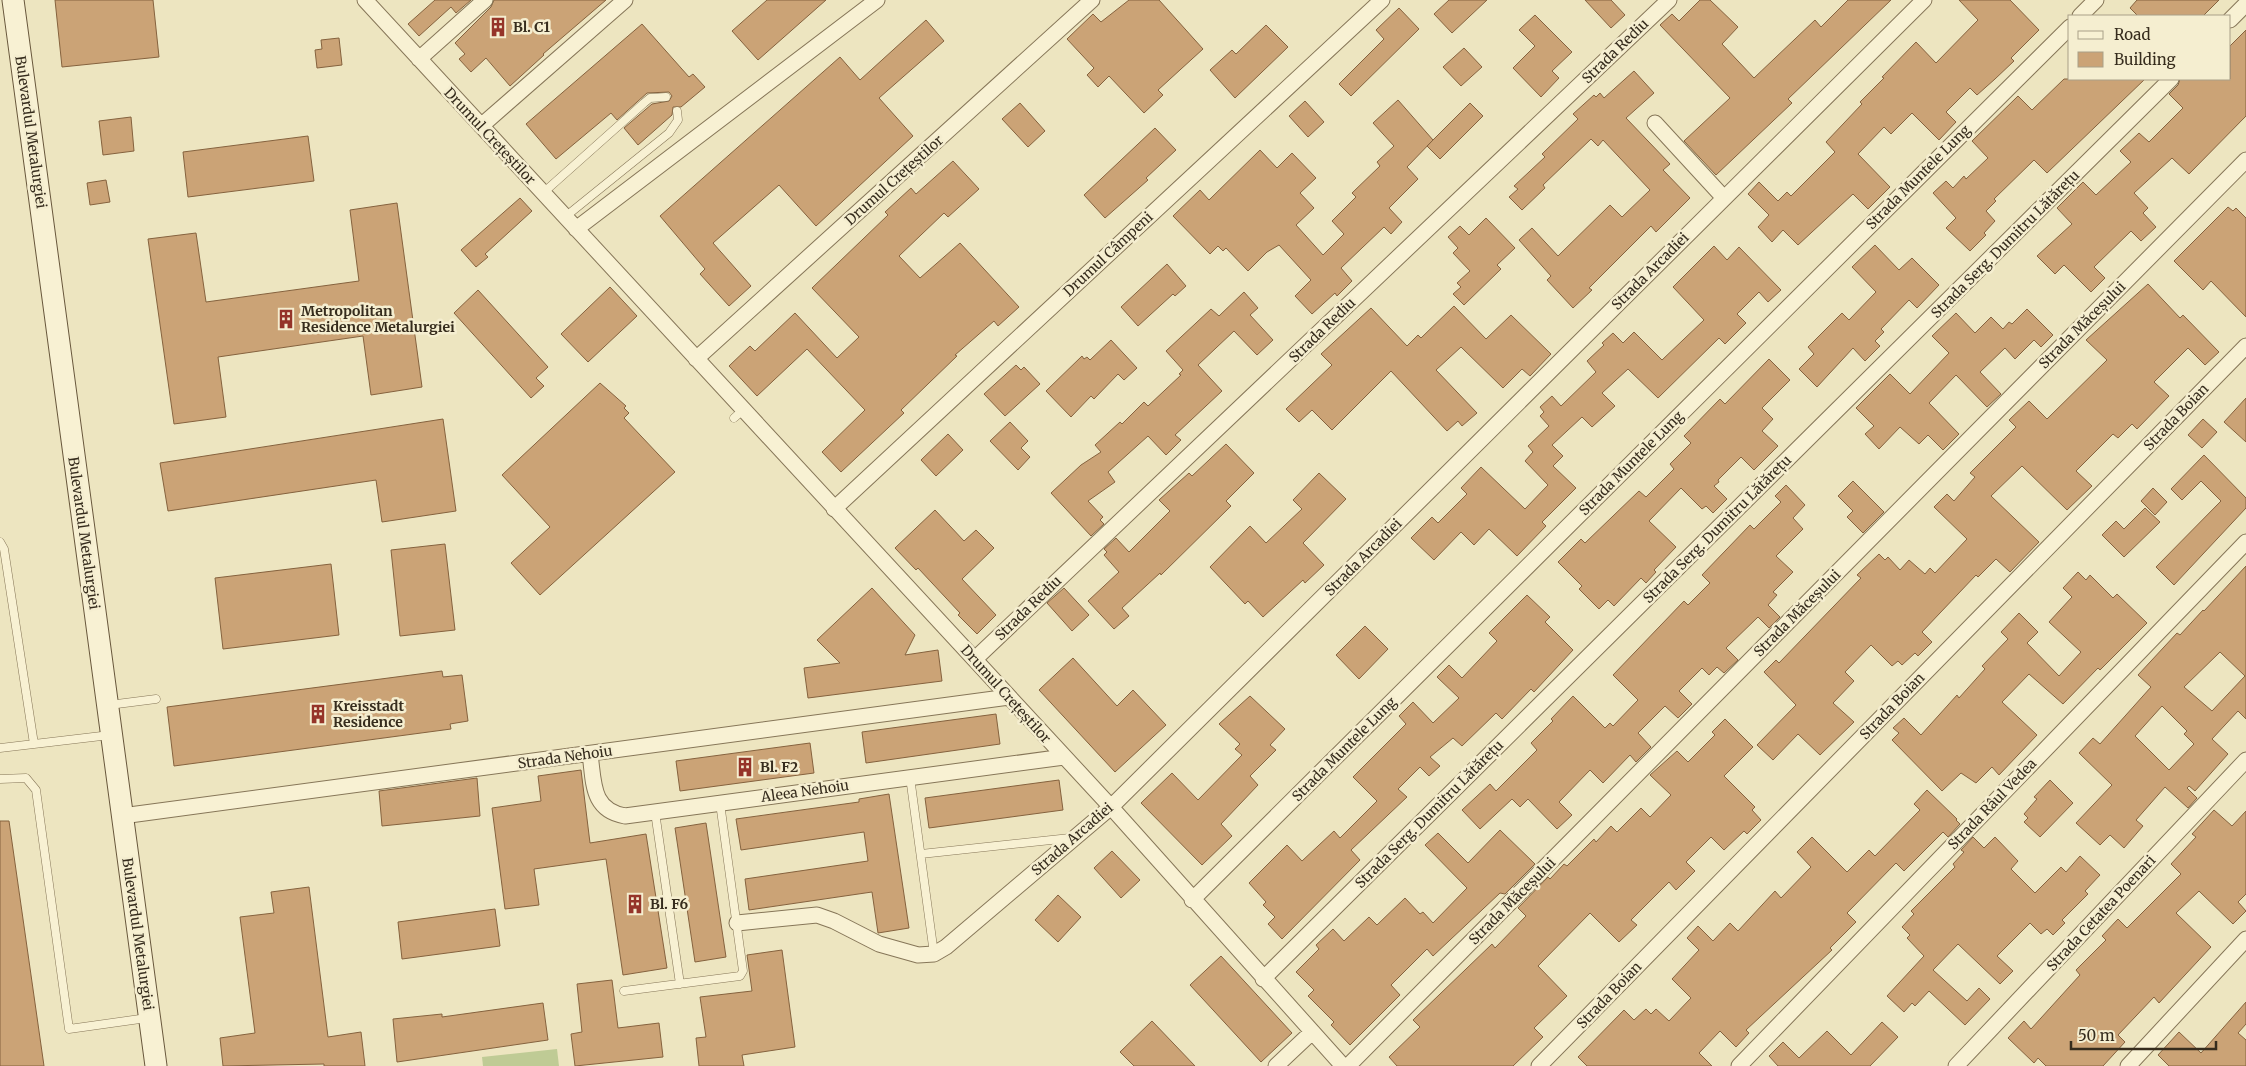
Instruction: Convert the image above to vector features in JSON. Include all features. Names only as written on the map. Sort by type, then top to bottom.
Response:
[{"type":"main road","name":"Bulevardul Metalurgiei","points":[[13,0],[156,1066]]},
{"type":"street","name":"Drumul Crețeștilor","points":[[365,0],[696,359],[738,414],[834,509],[974,659],[1111,807],[1192,900],[1343,1066]]},
{"type":"street","points":[[419,59],[485,0]]},
{"type":"street","points":[[482,126],[625,0]]},
{"type":"street","points":[[576,229],[877,0]]},
{"type":"street","name":"Drumul Crețeștilor","points":[[696,359],[1092,0]]},
{"type":"street","name":"Drumul Câmpeni","points":[[834,509],[1382,0]]},
{"type":"street","name":"Strada Rediu","points":[[974,659],[1669,0]]},
{"type":"street","name":"Strada Arcadiei","points":[[934,954],[946,947],[1111,807],[1924,0]]},
{"type":"street","points":[[2081,15],[2096,0]]},
{"type":"street","points":[[2231,19],[2246,4]]},
{"type":"street","name":"Strada Muntele Lung","points":[[1192,900],[2068,29]]},
{"type":"street","name":"Strada Serg. Dumitru Lătărețu","points":[[1263,979],[2170,80]]},
{"type":"street","points":[[1656,122],[1724,198]]},
{"type":"street","name":"Strada Măceșului","points":[[1348,1066],[2246,160]]},
{"type":"street","name":"Strada Boian","points":[[1539,1066],[2246,346]]},
{"type":"street","name":"Strada Râul Vedea","points":[[1739,1066],[2246,542]]},
{"type":"street","name":"Strada Nehoiu","points":[[122,816],[1009,697]]},
{"type":"street","name":"Aleea Nehoiu","points":[[590,754],[597,797],[601,805],[617,814],[625,816],[1064,757]]},
{"type":"street","name":"Strada Cetatea Poenari","points":[[1956,1066],[2246,760]]},
{"type":"street","points":[[737,924],[817,915],[834,921],[879,944],[918,955],[934,954]]},
{"type":"street","points":[[2128,1066],[2246,939]]},
{"type":"street","points":[[1276,1066],[1312,1032]]},
{"type":"lane","points":[[543,193],[650,98],[666,97]]},
{"type":"lane","points":[[565,217],[670,133],[678,120],[677,111]]},
{"type":"lane","points":[[0,542],[4,549],[34,744]]},
{"type":"lane","points":[[107,705],[156,699]]},
{"type":"lane","points":[[0,748],[111,735]]},
{"type":"lane","points":[[910,777],[934,954]]},
{"type":"lane","points":[[0,779],[26,778],[36,790],[69,1029],[150,1018]]},
{"type":"lane","points":[[624,991],[740,976],[743,971],[720,803]]},
{"type":"lane","points":[[654,812],[680,984]]},
{"type":"lane","points":[[920,854],[1075,837]]},
{"type":"green space","points":[[557,1049],[559,1066],[483,1066],[482,1057]]},
{"type":"building","points":[[55,0],[153,0],[159,57],[62,67]]},
{"type":"building","points":[[435,0],[471,0],[456,13],[451,7],[419,36],[408,24]]},
{"type":"building","points":[[494,0],[606,0],[543,54],[510,86],[486,58],[471,72],[459,59],[465,54],[455,43],[491,7]]},
{"type":"building","points":[[767,0],[826,0],[758,60],[732,31]]},
{"type":"building","points":[[1129,0],[1159,0],[1203,49],[1158,90],[1163,95],[1144,113],[1109,76],[1098,87],[1087,75],[1094,68],[1067,39],[1093,14],[1101,22]]},
{"type":"building","points":[[1449,0],[1487,0],[1452,33],[1434,14]]},
{"type":"building","points":[[1585,0],[1611,0],[1625,15],[1611,28]]},
{"type":"building","points":[[1700,0],[1710,0],[1738,27],[1722,44],[1754,78],[1815,20],[1821,27],[1848,0],[1891,0],[1788,99],[1792,103],[1716,175],[1684,141],[1730,98],[1660,25],[1672,14],[1679,21]]},
{"type":"building","points":[[1959,0],[2010,0],[2039,30],[2011,58],[2014,61],[1977,95],[1970,88],[1946,112],[1956,122],[1939,140],[1912,113],[1891,134],[1884,127],[1858,154],[1890,187],[1868,209],[1853,194],[1798,245],[1783,230],[1772,242],[1758,227],[1769,215],[1748,194],[1759,182],[1778,201],[1787,192],[1791,196],[1835,152],[1826,142],[1862,104],[1860,102],[1884,78],[1882,77],[1916,42],[1936,63],[1978,20]]},
{"type":"building","points":[[2137,0],[2219,0],[2204,15],[2137,15],[2130,8]]},
{"type":"building","points":[[1399,8],[1419,29],[1351,96],[1339,84],[1384,39],[1376,30]]},
{"type":"building","points":[[1535,15],[1572,52],[1552,71],[1559,78],[1541,97],[1513,68],[1535,46],[1519,30]]},
{"type":"building","points":[[926,20],[944,41],[879,98],[913,136],[816,226],[779,185],[713,243],[751,286],[729,306],[700,274],[705,269],[660,216],[840,57],[860,80]]},
{"type":"building","points":[[642,24],[689,77],[693,74],[705,87],[681,107],[673,107],[672,115],[638,145],[624,128],[652,104],[669,101],[672,96],[669,92],[647,93],[617,120],[611,113],[556,159],[526,124]]},
{"type":"building","points":[[1266,25],[1288,47],[1235,98],[1210,70],[1232,50],[1236,54]]},
{"type":"building","points":[[2246,30],[2246,116],[2189,174],[2172,158],[2134,193],[2148,208],[2143,213],[2156,227],[2141,241],[2131,231],[2094,267],[2105,278],[2091,292],[2064,265],[2055,274],[2037,256],[2072,224],[2057,208],[2083,182],[2096,195],[2131,162],[2120,151],[2139,133],[2149,142],[2183,108],[2169,94],[2178,85],[2180,80],[2231,80],[2231,45]]},
{"type":"building","points":[[339,38],[342,65],[317,68],[315,50],[322,49],[321,40]]},
{"type":"building","points":[[1464,48],[1482,67],[1461,86],[1443,67]]},
{"type":"building","points":[[1634,71],[1654,93],[1626,118],[1670,164],[1663,170],[1690,198],[1656,232],[1651,226],[1589,288],[1592,290],[1573,308],[1547,280],[1551,276],[1519,240],[1532,228],[1558,256],[1610,205],[1622,217],[1650,190],[1603,140],[1598,146],[1591,139],[1543,185],[1545,188],[1522,210],[1509,197],[1518,189],[1514,186],[1545,157],[1542,154],[1578,119],[1573,114],[1594,95],[1596,97],[1600,93],[1604,98]]},
{"type":"building","points":[[2064,79],[2144,80],[2047,173],[2034,160],[1994,199],[1996,201],[1986,211],[1995,221],[1984,233],[1986,235],[1970,251],[1946,228],[1956,218],[1933,193],[1946,181],[1953,188],[1964,176],[1966,179],[1988,158],[1972,141],[2018,96],[2032,110]]},
{"type":"building","points":[[1398,100],[1433,140],[1407,167],[1418,179],[1389,208],[1402,222],[1391,234],[1384,227],[1341,268],[1352,281],[1337,296],[1335,293],[1312,314],[1295,296],[1311,280],[1279,245],[1267,252],[1248,271],[1226,248],[1223,251],[1218,246],[1210,254],[1173,216],[1200,190],[1209,200],[1260,150],[1277,168],[1292,153],[1316,178],[1300,193],[1314,208],[1296,225],[1323,255],[1344,234],[1332,221],[1356,197],[1352,193],[1380,166],[1377,162],[1394,146],[1373,123]]},
{"type":"building","points":[[1305,101],[1324,122],[1308,137],[1289,116]]},
{"type":"building","points":[[1020,103],[1045,131],[1028,147],[1002,119]]},
{"type":"building","points":[[1470,103],[1483,116],[1440,159],[1427,146]]},
{"type":"building","points":[[131,117],[134,151],[103,155],[99,121]]},
{"type":"building","points":[[1155,128],[1176,150],[1146,178],[1148,180],[1105,218],[1084,195]]},
{"type":"building","points":[[308,136],[314,181],[188,197],[183,152]]},
{"type":"building","points":[[953,161],[979,189],[948,217],[944,213],[899,256],[920,278],[960,243],[1019,307],[998,326],[994,321],[955,355],[957,356],[901,410],[904,413],[841,472],[822,452],[865,410],[807,349],[757,396],[729,366],[750,346],[755,351],[795,313],[837,358],[859,337],[812,288],[888,215],[885,212],[911,188],[916,194]]},
{"type":"building","points":[[106,180],[110,202],[90,205],[87,183]]},
{"type":"building","points":[[520,198],[532,211],[485,254],[488,257],[476,267],[461,250]]},
{"type":"building","name":"Metropolitan Residence Metalurgiei","points":[[397,203],[422,387],[371,395],[363,336],[218,357],[226,417],[174,424],[148,239],[196,233],[206,302],[359,281],[350,210]]},
{"type":"building","points":[[2228,207],[2233,211],[2236,208],[2246,218],[2246,317],[2211,281],[2203,290],[2174,261]]},
{"type":"building","points":[[1486,218],[1515,248],[1497,265],[1501,269],[1464,305],[1453,294],[1461,287],[1457,283],[1470,271],[1453,253],[1458,248],[1448,237],[1460,226],[1469,235]]},
{"type":"building","points":[[1875,245],[1899,270],[1912,258],[1939,285],[1917,308],[1909,300],[1881,329],[1884,332],[1875,341],[1880,346],[1865,361],[1853,348],[1817,387],[1799,369],[1814,354],[1808,347],[1842,313],[1849,320],[1876,292],[1852,267]]},
{"type":"building","points":[[1714,246],[1727,260],[1739,247],[1781,290],[1768,302],[1759,292],[1737,314],[1746,323],[1725,344],[1719,338],[1658,398],[1628,369],[1602,393],[1615,406],[1592,427],[1582,417],[1552,445],[1563,456],[1553,466],[1576,488],[1542,522],[1546,526],[1517,556],[1489,529],[1474,545],[1461,532],[1434,560],[1411,538],[1432,517],[1438,523],[1467,494],[1461,488],[1481,467],[1525,509],[1548,485],[1525,461],[1533,452],[1528,446],[1549,426],[1540,416],[1544,412],[1540,407],[1552,396],[1561,406],[1596,372],[1587,361],[1604,345],[1602,343],[1613,333],[1623,343],[1634,332],[1662,360],[1704,320],[1673,287]]},
{"type":"building","points":[[1167,264],[1186,286],[1175,296],[1173,294],[1138,326],[1121,307]]},
{"type":"building","points":[[2148,284],[2180,318],[2183,315],[2219,352],[2205,365],[2188,348],[2154,382],[2169,396],[2137,429],[2132,424],[2118,438],[2113,434],[2076,471],[2092,486],[2067,510],[2022,466],[1991,496],[2039,542],[2010,572],[1996,559],[1978,577],[1976,575],[1922,632],[1932,642],[1918,656],[1915,653],[1902,665],[1898,661],[1892,666],[1871,645],[1845,672],[1854,681],[1833,703],[1854,722],[1820,755],[1798,734],[1773,760],[1757,745],[1796,705],[1764,672],[1776,660],[1779,663],[1861,578],[1857,575],[1879,554],[1885,560],[1888,557],[1900,570],[1909,560],[1925,574],[1930,568],[1935,573],[1967,539],[1934,507],[1947,494],[1954,501],[1975,477],[1970,473],[2016,427],[2009,420],[2029,401],[2047,419],[2107,360],[2086,340]]},
{"type":"building","points":[[610,287],[637,316],[588,362],[561,334]]},
{"type":"building","points":[[478,290],[548,367],[536,378],[544,386],[531,398],[454,313]]},
{"type":"building","points":[[1244,292],[1258,308],[1250,315],[1273,340],[1257,355],[1234,331],[1198,365],[1222,391],[1175,435],[1181,440],[1166,455],[1148,436],[1108,472],[1115,482],[1088,501],[1103,517],[1100,520],[1104,524],[1091,536],[1051,493],[1081,465],[1101,452],[1095,445],[1120,422],[1122,424],[1144,402],[1148,406],[1181,375],[1179,374],[1183,370],[1166,351],[1211,309],[1219,316]]},
{"type":"building","points":[[1454,306],[1486,339],[1511,315],[1551,354],[1530,376],[1522,369],[1503,388],[1461,347],[1436,370],[1477,413],[1462,426],[1458,421],[1447,431],[1391,371],[1332,430],[1312,410],[1299,422],[1286,409],[1332,365],[1321,354],[1371,308],[1407,346],[1418,335],[1421,338]]},
{"type":"building","points":[[2027,309],[2053,335],[2041,347],[2034,340],[2015,359],[2005,348],[1980,372],[2001,394],[1987,407],[1956,375],[1929,403],[1959,434],[1943,450],[1928,435],[1919,444],[1900,427],[1879,449],[1865,434],[1874,426],[1856,408],[1890,374],[1910,394],[1949,353],[1932,336],[1956,313],[1975,333],[1991,317],[2003,329],[2009,322],[2012,324]]},
{"type":"building","points":[[1111,340],[1137,368],[1124,380],[1118,374],[1094,399],[1091,396],[1071,417],[1046,391],[1082,356],[1084,359],[1087,357],[1090,360]]},
{"type":"building","points":[[1769,359],[1790,380],[1762,408],[1773,419],[1762,431],[1778,446],[1754,470],[1741,457],[1718,480],[1719,482],[1714,486],[1727,499],[1713,513],[1706,506],[1702,509],[1681,488],[1649,521],[1676,547],[1654,570],[1656,572],[1646,583],[1641,578],[1614,606],[1608,600],[1599,609],[1579,589],[1582,586],[1558,562],[1581,539],[1585,543],[1639,491],[1646,497],[1674,469],[1670,464],[1691,443],[1684,436],[1720,399],[1725,404]]},
{"type":"building","points":[[1016,365],[1021,370],[1024,367],[1040,384],[1005,416],[984,394]]},
{"type":"building","points":[[600,383],[626,406],[624,408],[629,413],[624,418],[675,472],[540,595],[511,563],[550,527],[502,475]]},
{"type":"building","points":[[2246,398],[2246,442],[2224,422]]},
{"type":"building","points":[[443,419],[456,511],[382,522],[376,480],[168,511],[160,463]]},
{"type":"building","points":[[2203,419],[2217,432],[2202,448],[2188,435]]},
{"type":"building","points":[[1010,422],[1028,441],[1021,448],[1030,457],[1018,470],[990,441]]},
{"type":"building","points":[[948,434],[963,450],[936,476],[921,460]]},
{"type":"building","points":[[1226,444],[1254,473],[1226,501],[1231,506],[1161,575],[1160,573],[1122,608],[1129,616],[1114,629],[1088,601],[1119,572],[1104,555],[1107,552],[1104,549],[1116,538],[1129,552],[1170,511],[1159,500],[1189,473],[1192,476]]},
{"type":"building","points":[[2204,455],[2246,498],[2246,508],[2174,585],[2156,567],[2221,501],[2201,481],[2182,500],[2171,489]]},
{"type":"building","points":[[1319,473],[1346,499],[1303,543],[1324,565],[1305,583],[1303,580],[1263,617],[1248,601],[1245,604],[1210,567],[1250,526],[1266,543],[1302,509],[1293,500]]},
{"type":"building","points":[[1853,481],[1884,512],[1863,533],[1847,517],[1853,511],[1838,496]]},
{"type":"building","points":[[1786,485],[1805,505],[1793,518],[1803,529],[1776,556],[1793,572],[1773,592],[1777,595],[1768,605],[1780,617],[1769,628],[1758,617],[1726,648],[1738,660],[1724,673],[1717,667],[1709,675],[1702,668],[1679,691],[1692,704],[1678,718],[1665,706],[1638,733],[1651,747],[1636,762],[1630,755],[1603,783],[1590,770],[1559,802],[1572,815],[1557,829],[1528,799],[1520,807],[1512,799],[1480,829],[1462,810],[1490,784],[1496,791],[1537,750],[1531,743],[1553,721],[1551,719],[1573,696],[1605,728],[1610,723],[1613,726],[1638,700],[1613,675],[1684,601],[1688,605],[1710,583],[1702,575],[1750,525],[1754,529],[1781,502],[1775,496]]},
{"type":"building","points":[[2153,488],[2167,502],[2155,515],[2141,501]]},
{"type":"building","points":[[2145,508],[2160,522],[2124,557],[2102,535],[2116,521],[2124,529]]},
{"type":"building","points":[[935,510],[964,541],[976,530],[994,548],[962,579],[996,615],[977,634],[958,615],[960,613],[918,568],[916,570],[895,548]]},
{"type":"building","points":[[445,544],[455,630],[400,636],[391,550]]},
{"type":"building","points":[[331,564],[339,635],[223,649],[215,578]]},
{"type":"building","points":[[2246,566],[2246,719],[2238,711],[2212,739],[2228,754],[2195,791],[2189,786],[2187,788],[2197,798],[2188,808],[2165,787],[2136,820],[2143,826],[2124,848],[2110,835],[2100,845],[2076,823],[2112,785],[2079,753],[2093,738],[2100,744],[2151,687],[2138,675],[2177,633],[2180,635]],"holes":[[[2220,652],[2245,676],[2212,711],[2184,687]],[[2162,706],[2187,731],[2184,734],[2194,744],[2169,770],[2135,736]]]},
{"type":"building","points":[[2078,572],[2086,580],[2090,575],[2113,598],[2117,594],[2147,623],[2100,670],[2098,668],[2063,704],[2029,674],[2002,702],[2037,735],[1999,775],[1992,767],[1976,783],[1961,773],[1942,791],[1892,740],[1899,733],[1893,728],[1904,718],[1921,735],[1957,695],[1959,698],[1985,669],[1982,666],[2008,639],[2001,632],[2019,613],[2038,632],[2027,643],[2059,676],[2081,652],[2049,622],[2072,597],[2063,588]]},
{"type":"building","points":[[872,588],[915,635],[905,655],[938,650],[942,681],[808,698],[804,668],[840,663],[817,640]]},
{"type":"building","points":[[1064,588],[1089,615],[1072,631],[1047,603]]},
{"type":"building","points":[[1527,595],[1550,617],[1545,622],[1573,650],[1534,692],[1531,689],[1502,719],[1496,713],[1462,746],[1453,738],[1430,757],[1440,766],[1429,776],[1420,767],[1398,789],[1407,797],[1351,850],[1360,860],[1282,939],[1268,924],[1275,917],[1263,905],[1266,902],[1249,883],[1287,845],[1302,861],[1334,831],[1340,838],[1377,801],[1353,777],[1406,724],[1399,716],[1413,702],[1433,723],[1459,698],[1437,677],[1449,665],[1462,678],[1497,641],[1489,633]]},
{"type":"building","points":[[1365,626],[1388,649],[1359,679],[1336,655]]},
{"type":"building","points":[[1073,658],[1117,706],[1133,690],[1166,725],[1115,772],[1039,690]]},
{"type":"building","name":"Kreisstadt Residence","points":[[442,671],[443,677],[462,675],[468,721],[450,724],[451,729],[174,766],[167,707]]},
{"type":"building","points":[[1250,696],[1285,729],[1270,745],[1276,750],[1250,776],[1258,785],[1221,824],[1232,836],[1202,865],[1141,803],[1172,773],[1198,800],[1242,755],[1235,749],[1240,744],[1219,724]]},
{"type":"building","points":[[996,714],[1000,744],[866,763],[862,732]]},
{"type":"building","points":[[1725,719],[1753,747],[1724,776],[1755,807],[1752,810],[1761,820],[1747,834],[1744,831],[1724,850],[1711,837],[1686,862],[1695,871],[1676,890],[1669,882],[1631,920],[1637,925],[1619,942],[1590,913],[1538,966],[1567,996],[1534,1028],[1543,1037],[1513,1066],[1397,1066],[1389,1057],[1420,1027],[1413,1020],[1492,944],[1495,948],[1526,916],[1518,908],[1548,877],[1550,879],[1564,864],[1567,866],[1594,839],[1596,842],[1611,826],[1617,832],[1641,808],[1650,817],[1671,795],[1650,775],[1677,751],[1688,762],[1715,735],[1712,732]]},
{"type":"building","name":"Bl. F2","points":[[810,743],[814,773],[680,791],[676,761]]},
{"type":"building","points":[[581,770],[590,843],[646,834],[667,968],[623,975],[606,859],[534,869],[539,905],[505,909],[492,808],[541,801],[538,776]]},
{"type":"building","points":[[477,778],[480,816],[382,826],[379,791]]},
{"type":"building","points":[[1059,780],[1063,810],[929,828],[925,798]]},
{"type":"building","points":[[2050,780],[2073,803],[2040,837],[2024,822],[2028,818],[2024,814],[2037,799],[2034,797]]},
{"type":"building","points":[[1927,790],[1960,824],[1948,837],[1943,832],[1904,871],[1896,863],[1847,913],[1856,922],[1830,948],[1832,950],[1746,1030],[1749,1033],[1736,1047],[1720,1031],[1699,1053],[1712,1066],[1587,1066],[1578,1057],[1624,1010],[1634,1020],[1646,1009],[1651,1014],[1656,1009],[1669,1021],[1691,998],[1672,979],[1699,950],[1687,938],[1698,926],[1713,941],[1730,923],[1738,931],[1775,891],[1781,898],[1811,867],[1797,852],[1812,837],[1847,872],[1869,850],[1875,856],[1920,810],[1914,804]]},
{"type":"building","points":[[889,794],[909,928],[878,933],[872,892],[749,910],[745,879],[868,861],[864,832],[741,850],[736,819],[859,802],[859,799]]},
{"type":"building","points":[[2214,810],[2232,826],[2246,811],[2246,894],[2238,902],[2246,911],[2233,924],[2199,891],[2176,913],[2211,947],[2159,1003],[2154,997],[2118,1035],[2125,1042],[2103,1066],[2046,1066],[2038,1058],[2034,1063],[2008,1038],[2024,1021],[2031,1029],[2080,975],[2076,970],[2106,940],[2102,936],[2118,919],[2127,928],[2181,874],[2171,864],[2196,837],[2192,834]]},
{"type":"building","points":[[0,821],[9,821],[44,1066],[0,1066]]},
{"type":"building","points":[[706,823],[726,957],[695,962],[675,828]]},
{"type":"building","points":[[1500,830],[1535,864],[1505,894],[1500,893],[1433,956],[1427,949],[1391,985],[1400,995],[1350,1045],[1331,1025],[1334,1022],[1308,996],[1314,990],[1296,972],[1319,949],[1316,945],[1333,929],[1344,941],[1369,917],[1377,925],[1405,898],[1420,914],[1423,912],[1433,923],[1467,888],[1425,845],[1438,833],[1468,863]]},
{"type":"building","points":[[1973,837],[1984,848],[1995,837],[2018,861],[2011,869],[2035,893],[2061,867],[2066,872],[2080,856],[2100,875],[2085,891],[2088,894],[2062,920],[2065,923],[2053,935],[2047,929],[2041,934],[2030,923],[1997,956],[2013,971],[2000,984],[1958,944],[1933,970],[1967,1001],[1979,988],[1990,999],[1965,1025],[1929,991],[1915,1006],[1912,1003],[1904,1012],[1887,996],[1924,956],[1907,938],[1910,935],[1902,927],[1914,914],[1911,911],[1955,867],[1953,864],[1964,852],[1961,850]]},
{"type":"building","points":[[1112,851],[1140,880],[1121,898],[1094,868]]},
{"type":"building","points":[[309,887],[328,1037],[361,1032],[365,1066],[324,1066],[324,1064],[223,1066],[220,1038],[255,1033],[240,917],[274,913],[271,892]]},
{"type":"building","points":[[1058,895],[1081,917],[1058,942],[1035,920]]},
{"type":"building","points":[[495,909],[500,946],[402,959],[398,922]]},
{"type":"building","points":[[782,950],[795,1047],[742,1055],[744,1066],[699,1066],[696,1038],[706,1037],[700,997],[752,991],[747,955]]},
{"type":"building","points":[[1221,956],[1292,1033],[1261,1062],[1190,985]]},
{"type":"building","points":[[612,980],[618,1028],[659,1023],[663,1057],[575,1066],[571,1034],[582,1032],[577,984]]},
{"type":"building","points":[[2246,1002],[2246,1024],[2238,1033],[2246,1040],[2246,1066],[2169,1066],[2158,1055],[2179,1032],[2201,1053]]},
{"type":"building","points":[[543,1003],[548,1040],[397,1062],[393,1019],[442,1014],[442,1017]]},
{"type":"building","points":[[1152,1021],[1195,1066],[1134,1066],[1120,1052]]},
{"type":"building","points":[[1882,1022],[1898,1037],[1870,1066],[1778,1066],[1769,1056],[1783,1042],[1799,1058],[1827,1031],[1851,1055]]},
{"type":"place","name":"Bl. C1","points":[[498,27]]},
{"type":"place","name":"Metropolitan Residence Metalurgiei","points":[[286,319]]},
{"type":"place","name":"Kreisstadt Residence","points":[[318,714]]},
{"type":"place","name":"Bl. F2","points":[[745,767]]},
{"type":"place","name":"Bl. F6","points":[[635,904]]}]
